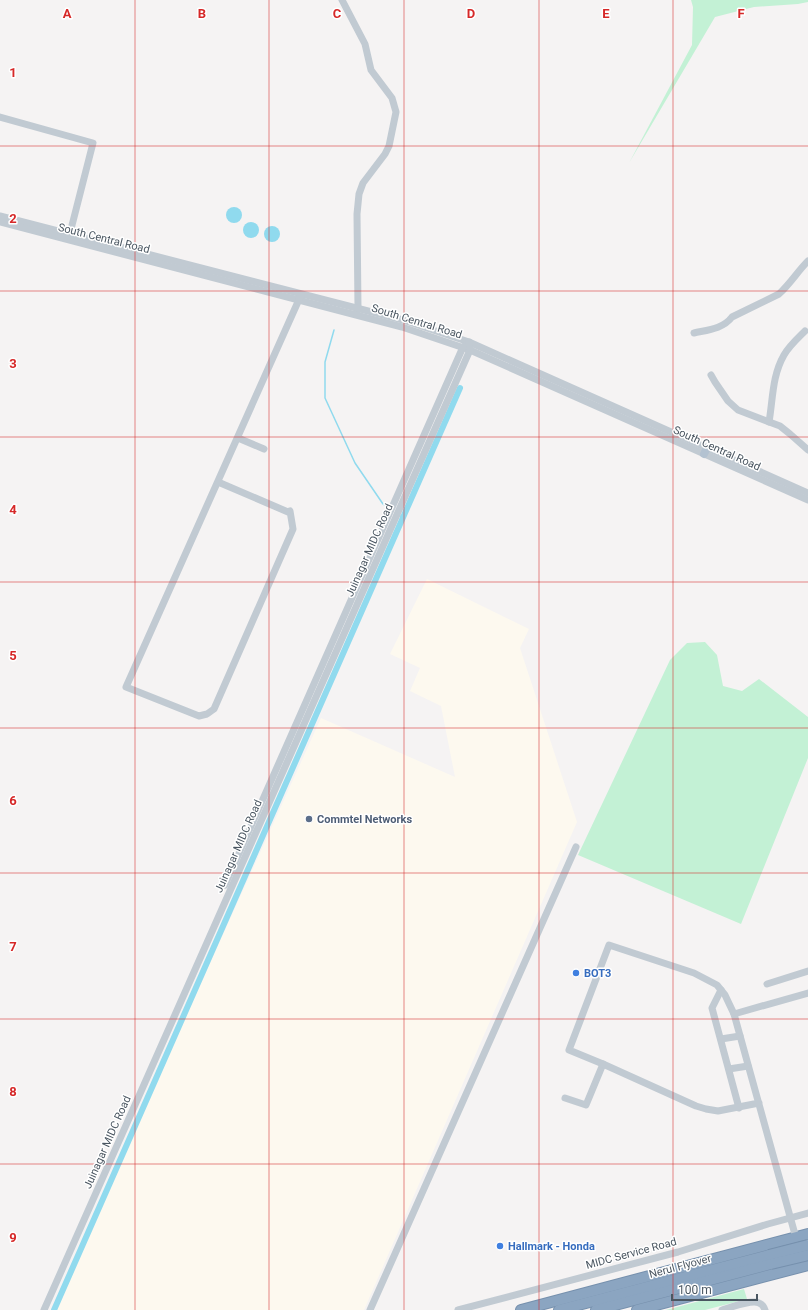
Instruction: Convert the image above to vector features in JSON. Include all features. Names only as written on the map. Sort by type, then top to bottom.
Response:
[{"type":"highway","points":[[521,1310],[801,1237]]},
{"type":"highway","name":"Nerul Flyover","points":[[596,1310],[770,1260],[808,1245]]},
{"type":"highway","name":"Nerul Flyover","points":[[559,1310],[770,1260],[808,1255]]},
{"type":"highway","points":[[637,1310],[803,1270]]},
{"type":"main road","points":[[801,1237],[787,1249],[788,1256],[794,1264],[803,1270]]},
{"type":"street","points":[[342,0],[365,44],[371,70],[392,98],[396,112],[389,146],[385,154],[363,182],[359,194],[357,214],[357,311]]},
{"type":"street","points":[[0,117],[93,143],[69,237]]},
{"type":"street","name":"South Central Road","points":[[0,216],[69,237]]},
{"type":"street","name":"South Central Road","points":[[0,222],[69,237],[357,311],[403,320],[467,346],[705,451],[808,493]]},
{"type":"street","points":[[694,333],[723,326],[732,318],[779,294],[808,261]]},
{"type":"street","points":[[218,482],[288,512],[290,511],[293,529],[214,709],[207,714],[199,716],[126,687],[301,297]]},
{"type":"street","points":[[769,422],[772,406],[772,390],[776,374],[784,354],[805,331]]},
{"type":"street","name":"Juinagar MIDC Road","points":[[44,1310],[467,346]]},
{"type":"street","points":[[711,375],[714,382],[728,401],[738,410],[780,426],[808,450]]},
{"type":"street","points":[[238,438],[264,449]]},
{"type":"street","name":"South Central Road","points":[[705,451],[808,500]]},
{"type":"street","name":"Juinagar MIDC Road","points":[[225,885],[257,822]]},
{"type":"street","points":[[370,1310],[576,847]]},
{"type":"street","points":[[759,1103],[718,1111],[706,1109],[696,1106],[569,1050],[610,945],[694,973],[717,985],[725,995],[734,1014],[759,1103],[790,1218],[801,1237]]},
{"type":"street","points":[[768,984],[808,971]]},
{"type":"street","points":[[721,990],[712,1008],[739,1108]]},
{"type":"street","points":[[734,1014],[808,993]]},
{"type":"street","points":[[721,1039],[740,1036]]},
{"type":"street","points":[[566,1098],[586,1105],[603,1064]]},
{"type":"street","points":[[729,1069],[748,1066]]},
{"type":"street","name":"MIDC Service Road","points":[[458,1310],[678,1252],[808,1213]]},
{"type":"street","points":[[722,1310],[754,1302],[760,1303],[765,1310]]},
{"type":"shaded area","points":[[427,579],[529,629],[520,648],[577,822],[364,1310],[53,1310],[321,718],[455,777],[441,706],[410,691],[420,668],[390,654]]},
{"type":"green space","points":[[691,0],[808,0],[808,2],[754,7],[715,17],[629,163],[692,45],[693,7]]},
{"type":"green space","points":[[705,642],[717,655],[723,686],[742,691],[759,679],[808,717],[808,758],[741,924],[578,855],[670,660],[687,643]]},
{"type":"green space","points":[[744,1289],[747,1299],[705,1310],[666,1310]]},
{"type":"water","points":[[234,207],[240,209],[242,215],[240,221],[234,223],[228,221],[226,215],[228,209]]},
{"type":"water","points":[[248,222],[254,222],[259,227],[257,236],[254,238],[248,238],[243,233],[243,227]]},
{"type":"water","points":[[272,226],[278,228],[280,234],[278,240],[272,242],[266,240],[264,234],[266,228]]},
{"type":"waterway","points":[[334,330],[325,362],[325,398],[355,463],[383,504],[389,508]]},
{"type":"waterway","points":[[54,1310],[460,388]]},
{"type":"waterway","points":[[399,515],[403,518]]},
{"type":"place","name":"Commtel Networks","points":[[309,819]]},
{"type":"place","name":"BOT3","points":[[576,973]]},
{"type":"place","name":"Hallmark - Honda","points":[[500,1246]]}]
